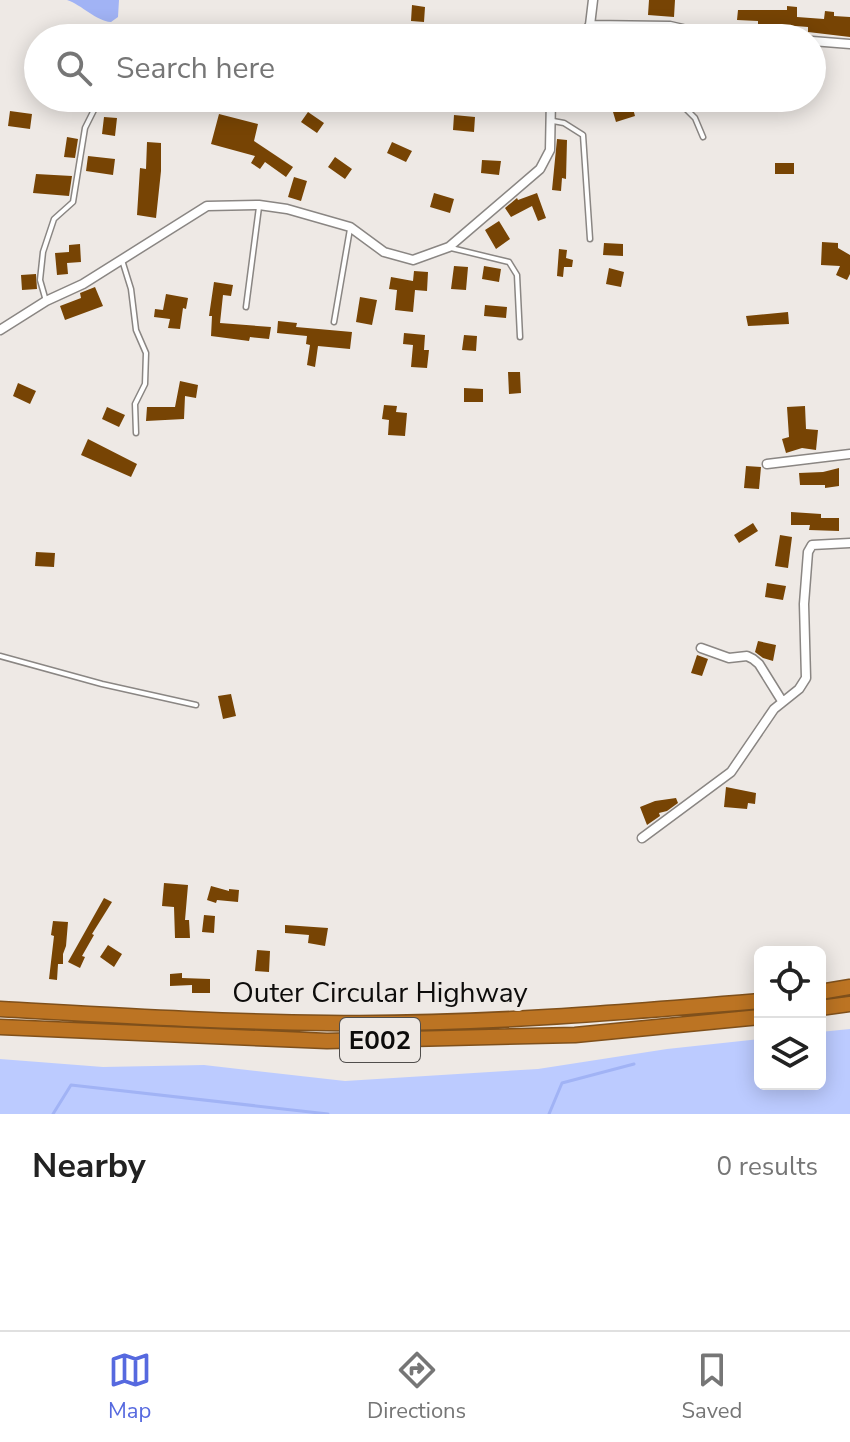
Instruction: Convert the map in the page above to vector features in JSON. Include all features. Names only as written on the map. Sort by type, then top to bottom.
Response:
[{"type":"highway","points":[[826,991],[850,987]]},
{"type":"highway","name":"Outer Circular Highway","points":[[0,1009],[329,1023],[504,1020],[754,1001]]},
{"type":"highway","points":[[826,1007],[850,1004]]},
{"type":"highway","name":"Outer Circular Highway","points":[[0,1027],[327,1041],[575,1035],[754,1018]]},
{"type":"street","points":[[590,24],[593,0]]},
{"type":"street","points":[[826,42],[850,44]]},
{"type":"street","points":[[0,330],[46,301],[83,284],[207,206],[259,205],[287,209],[350,227],[384,252],[413,260],[449,247],[540,169],[550,150],[551,112]]},
{"type":"street","points":[[767,464],[850,454]]},
{"type":"street","points":[[642,838],[731,772],[782,701],[799,689],[806,678],[804,604],[808,552],[812,545],[850,543]]},
{"type":"street","points":[[701,648],[729,658],[747,656],[753,659],[782,701]]},
{"type":"lane","points":[[46,301],[40,280],[43,252],[54,219],[73,202],[85,128],[93,112]]},
{"type":"lane","points":[[689,112],[703,137]]},
{"type":"lane","points":[[551,120],[564,123],[583,135],[590,239]]},
{"type":"lane","points":[[246,307],[259,205]]},
{"type":"lane","points":[[334,322],[350,227]]},
{"type":"lane","points":[[449,247],[509,262],[517,275],[520,337]]},
{"type":"lane","points":[[122,260],[131,289],[136,330],[146,353],[145,384],[135,404],[136,433]]},
{"type":"lane","points":[[0,656],[102,684],[196,705]]},
{"type":"shaded area","points":[[67,0],[119,0],[118,17],[111,22],[105,21]]},
{"type":"shaded area","points":[[850,1029],[850,1114],[0,1114],[0,1059],[103,1067],[204,1065],[345,1081],[538,1069],[667,1049],[754,1040],[754,1090],[826,1090],[826,1031]]},
{"type":"building","points":[[649,0],[675,0],[674,17],[648,15]]},
{"type":"building","points":[[412,5],[425,7],[424,22],[411,21]]},
{"type":"building","points":[[787,6],[797,7],[797,17],[824,19],[825,11],[834,12],[834,16],[850,17],[850,37],[826,34],[826,24],[758,24],[758,21],[737,20],[738,10],[787,10]]},
{"type":"building","points":[[10,111],[32,114],[30,129],[8,126]]},
{"type":"building","points":[[308,112],[324,123],[317,133],[301,122]]},
{"type":"building","points":[[613,112],[634,112],[635,116],[616,122]]},
{"type":"building","points":[[219,114],[258,124],[254,141],[293,167],[286,177],[265,162],[260,169],[251,163],[255,156],[211,144]]},
{"type":"building","points":[[454,115],[475,117],[474,132],[453,130]]},
{"type":"building","points":[[104,117],[117,118],[115,136],[102,134]]},
{"type":"building","points":[[67,137],[78,139],[75,158],[64,157]]},
{"type":"building","points":[[557,139],[567,140],[566,179],[562,178],[561,191],[552,190]]},
{"type":"building","points":[[147,142],[161,143],[156,218],[137,215],[140,168],[146,169]]},
{"type":"building","points":[[392,142],[412,151],[406,162],[387,153]]},
{"type":"building","points":[[88,156],[115,159],[113,175],[86,171]]},
{"type":"building","points":[[335,157],[352,169],[345,179],[328,167]]},
{"type":"building","points":[[482,160],[501,161],[499,175],[481,173]]},
{"type":"building","points":[[775,163],[794,163],[794,174],[775,174]]},
{"type":"building","points":[[36,174],[72,176],[69,196],[33,193]]},
{"type":"building","points":[[294,177],[307,181],[301,201],[288,197]]},
{"type":"building","points":[[434,193],[454,199],[450,213],[430,207]]},
{"type":"building","points":[[537,193],[546,218],[538,221],[532,206],[511,217],[505,208],[517,198]]},
{"type":"building","points":[[499,221],[510,239],[496,249],[485,230]]},
{"type":"building","points":[[822,242],[838,243],[838,248],[850,255],[847,280],[836,275],[840,266],[821,265]]},
{"type":"building","points":[[604,243],[623,244],[623,256],[603,255]]},
{"type":"building","points":[[80,244],[81,262],[67,263],[68,274],[57,275],[55,253],[69,252],[69,245]]},
{"type":"building","points":[[559,249],[567,250],[566,258],[573,260],[572,267],[564,267],[563,277],[557,276]]},
{"type":"building","points":[[454,266],[468,267],[466,290],[451,289]]},
{"type":"building","points":[[484,266],[501,269],[499,282],[482,279]]},
{"type":"building","points":[[609,268],[624,272],[621,287],[606,284]]},
{"type":"building","points":[[414,271],[428,272],[427,291],[415,290],[413,312],[395,310],[397,290],[389,289],[391,277],[413,281]]},
{"type":"building","points":[[36,274],[37,289],[22,290],[21,275]]},
{"type":"building","points":[[214,282],[233,285],[231,296],[223,295],[220,323],[271,327],[269,339],[250,337],[249,341],[211,336],[212,316],[209,316]]},
{"type":"building","points":[[95,287],[103,306],[65,320],[60,306],[81,298],[80,293]]},
{"type":"building","points":[[166,294],[188,298],[180,329],[168,328],[170,319],[154,317],[155,309],[163,310]]},
{"type":"building","points":[[360,297],[377,300],[372,325],[356,322]]},
{"type":"building","points":[[485,305],[507,307],[506,318],[484,316]]},
{"type":"building","points":[[788,312],[789,324],[748,326],[746,316]]},
{"type":"building","points":[[278,321],[297,323],[296,327],[352,332],[350,349],[318,346],[315,367],[307,365],[310,345],[306,344],[307,336],[277,333]]},
{"type":"building","points":[[404,333],[425,335],[424,350],[429,350],[427,368],[411,367],[413,345],[403,344]]},
{"type":"building","points":[[464,335],[477,336],[476,351],[462,350]]},
{"type":"building","points":[[508,372],[520,372],[521,393],[509,394]]},
{"type":"building","points":[[180,381],[198,385],[196,398],[185,396],[184,419],[146,421],[147,407],[175,407]]},
{"type":"building","points":[[18,383],[36,391],[30,404],[13,396]]},
{"type":"building","points":[[464,388],[483,389],[483,402],[464,402]]},
{"type":"building","points":[[384,405],[397,406],[396,412],[407,413],[405,436],[388,435],[389,420],[382,419]]},
{"type":"building","points":[[805,406],[806,429],[818,430],[816,450],[802,448],[786,453],[782,439],[789,437],[787,407]]},
{"type":"building","points":[[107,407],[125,415],[119,427],[102,419]]},
{"type":"building","points":[[88,439],[137,464],[131,477],[81,455]]},
{"type":"building","points":[[746,466],[761,467],[759,489],[744,488]]},
{"type":"building","points":[[839,468],[839,486],[800,485],[799,473]]},
{"type":"building","points":[[791,512],[839,518],[839,531],[809,530],[810,525],[791,525]]},
{"type":"building","points":[[753,523],[758,531],[739,543],[734,535]]},
{"type":"building","points":[[780,535],[792,537],[788,568],[775,566]]},
{"type":"building","points":[[36,552],[55,553],[54,567],[35,566]]},
{"type":"building","points":[[767,583],[786,586],[783,600],[765,597]]},
{"type":"building","points":[[758,641],[776,645],[773,661],[755,652]]},
{"type":"building","points":[[697,655],[708,659],[702,676],[691,673]]},
{"type":"building","points":[[231,694],[236,716],[223,719],[218,696]]},
{"type":"building","points":[[726,787],[756,793],[755,804],[748,803],[747,809],[724,807]]},
{"type":"building","points":[[676,798],[678,803],[659,813],[660,816],[647,825],[640,807]]},
{"type":"building","points":[[164,883],[188,885],[185,920],[189,920],[190,938],[175,938],[174,907],[162,906]]},
{"type":"building","points":[[211,886],[229,891],[239,890],[238,902],[217,900],[216,903],[207,900]]},
{"type":"building","points":[[104,898],[112,902],[92,934],[80,968],[68,962]]},
{"type":"building","points":[[204,915],[215,916],[214,933],[202,932]]},
{"type":"building","points":[[53,921],[68,922],[63,964],[58,964],[57,980],[49,979]]},
{"type":"building","points":[[285,925],[328,928],[325,946],[308,943],[309,935],[285,933]]},
{"type":"building","points":[[108,945],[122,954],[114,967],[100,957]]},
{"type":"building","points":[[257,950],[270,951],[269,972],[255,971]]},
{"type":"building","points":[[182,973],[182,978],[210,979],[210,993],[192,993],[192,985],[170,986],[170,974]]},
{"type":"waterway","points":[[549,1114],[562,1083],[634,1064]]},
{"type":"waterway","points":[[53,1114],[71,1085],[328,1114]]}]
